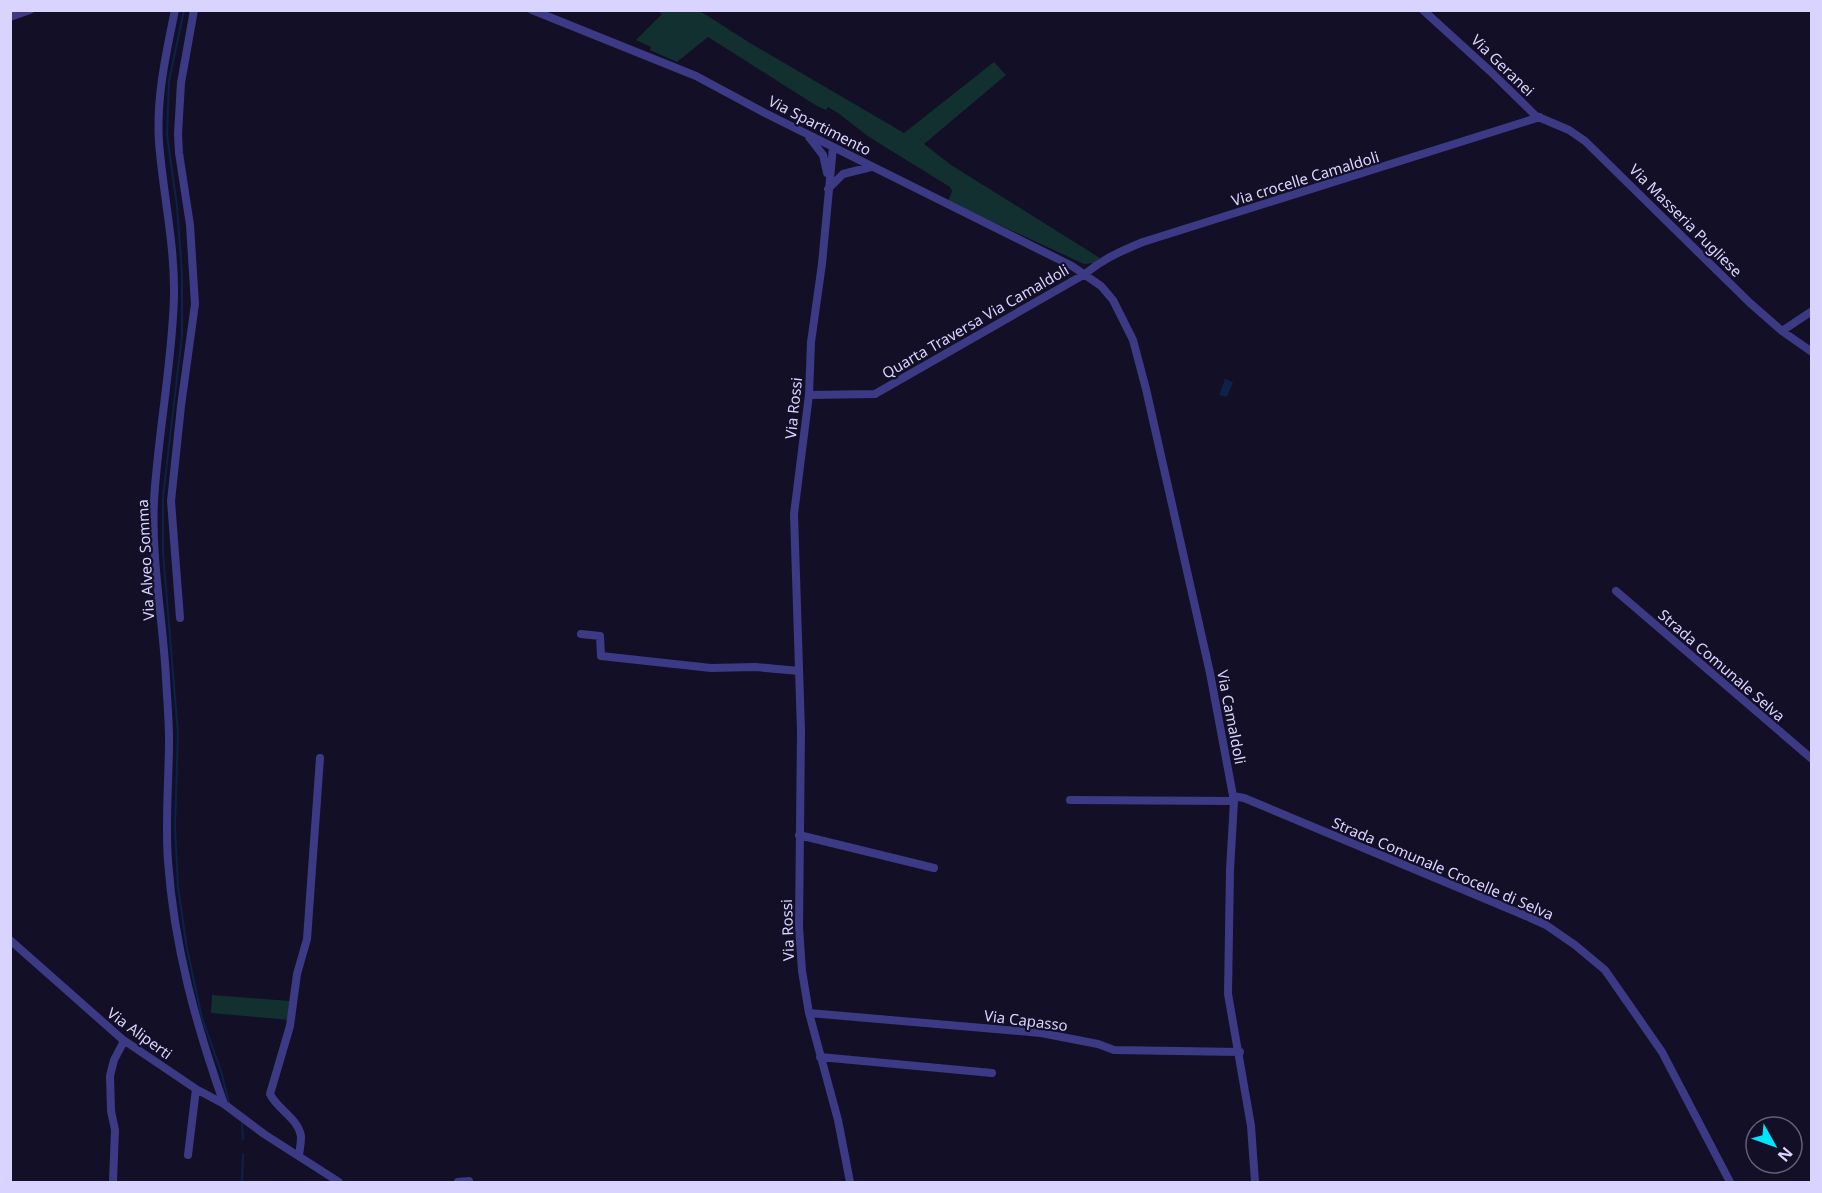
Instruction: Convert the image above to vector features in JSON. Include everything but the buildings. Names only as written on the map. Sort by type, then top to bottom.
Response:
[{"type":"street","points":[[10,17],[30,10]]},
{"type":"street","name":"Via Alveo Somma","points":[[175,10],[165,56],[159,111],[159,142],[174,254],[174,297],[154,516],[169,739],[167,836],[171,891],[185,978],[200,1033],[224,1104]]},
{"type":"street","points":[[180,618],[171,501],[195,304],[190,225],[178,153],[178,134],[181,83],[194,10]]},
{"type":"street","name":"Via Spartimento","points":[[532,10],[696,76],[1087,276]]},
{"type":"street","name":"Via Geranei","points":[[1423,10],[1538,117]]},
{"type":"street","name":"Via crocelle Camaldoli","points":[[1087,276],[1100,261],[1143,242],[1538,117]]},
{"type":"street","name":"Via Masseria Pugliese","points":[[1538,117],[1569,130],[1585,141],[1621,174],[1705,260],[1782,331],[1812,352]]},
{"type":"street","points":[[807,134],[823,155],[829,179]]},
{"type":"street","name":"Via Rossi","points":[[833,147],[794,514],[800,672],[799,927],[802,971],[809,1013],[838,1120],[850,1182]]},
{"type":"street","points":[[828,189],[843,174],[872,167]]},
{"type":"street","name":"Quarta Traversa Via Camaldoli","points":[[808,395],[875,394],[1087,276]]},
{"type":"street","name":"Via Camaldoli","points":[[1087,276],[1101,286],[1113,300],[1129,330],[1136,350],[1210,673],[1233,798],[1228,994],[1240,1052],[1251,1126],[1255,1182]]},
{"type":"street","points":[[1782,331],[1812,310]]},
{"type":"street","name":"Strada Comunale Selva","points":[[1616,591],[1812,759]]},
{"type":"street","points":[[581,634],[600,636],[601,656],[711,668],[755,667],[800,672]]},
{"type":"street","points":[[299,1155],[301,1135],[297,1126],[270,1094],[290,1026],[297,974],[307,939],[321,758]]},
{"type":"street","name":"Strada Comunale Crocelle di Selva","points":[[1070,800],[1233,798],[1265,807],[1546,925],[1605,970],[1662,1052],[1730,1182]]},
{"type":"street","points":[[800,836],[934,868]]},
{"type":"street","name":"Via Aliperti","points":[[10,940],[124,1041],[196,1089],[224,1104],[264,1134],[339,1182]]},
{"type":"street","name":"Via Capasso","points":[[809,1013],[1032,1032],[1098,1044],[1114,1050],[1240,1052]]},
{"type":"street","points":[[113,1182],[115,1130],[111,1111],[110,1076],[114,1060],[124,1041]]},
{"type":"street","points":[[820,1057],[992,1073]]},
{"type":"street","points":[[188,1155],[196,1089]]},
{"type":"street","points":[[458,1182],[469,1181]]},
{"type":"green space","points":[[657,11],[700,11],[750,43],[904,133],[994,62],[1006,75],[924,144],[951,165],[1100,258],[1093,263],[1084,264],[948,201],[952,191],[950,187],[869,137],[838,113],[828,107],[826,110],[817,106],[708,37],[677,62],[650,50],[651,47],[636,40],[662,14]]},
{"type":"green space","points":[[212,995],[290,1001],[289,1020],[211,1013]]},
{"type":"water","points":[[1225,379],[1233,382],[1227,397],[1219,395]]},
{"type":"waterway","points":[[184,10],[169,81],[167,135],[177,206],[182,273],[182,335],[163,497],[163,552],[178,733],[175,826],[178,887],[187,949],[202,1018],[221,1071],[229,1103]]},
{"type":"waterway","points":[[242,1123],[243,1139]]},
{"type":"waterway","points":[[242,1182],[243,1154]]}]
